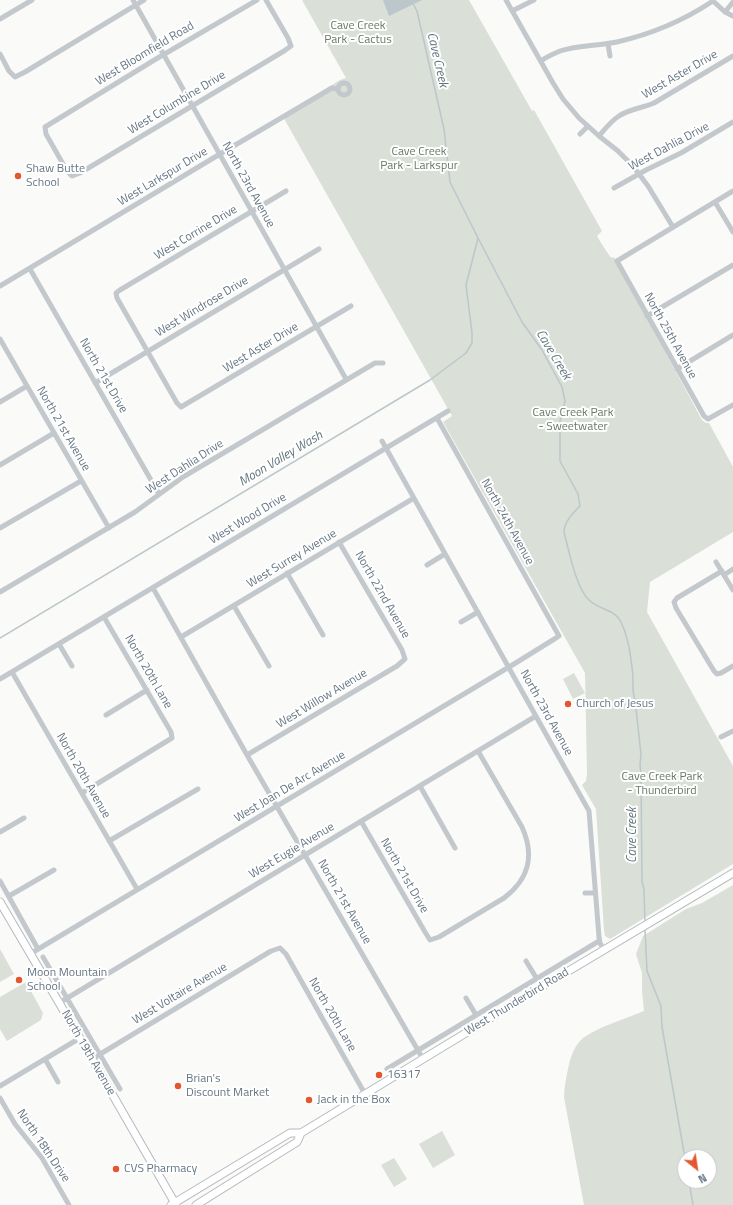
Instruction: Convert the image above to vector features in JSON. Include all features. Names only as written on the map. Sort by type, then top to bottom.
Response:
[{"type":"main road","name":"West Thunderbird Road","points":[[174,1204],[290,1133],[301,1133],[733,873]]},
{"type":"main road","name":"North 19th Avenue","points":[[0,902],[3,914],[30,954],[59,1002],[174,1204]]},
{"type":"main road","name":"West Thunderbird Road","points":[[196,1205],[297,1142],[301,1133]]},
{"type":"street","points":[[0,19],[32,0]]},
{"type":"street","points":[[0,54],[9,71],[15,77],[32,68],[134,3],[144,0]]},
{"type":"street","name":"West Bloomfield Road","points":[[72,176],[66,171],[46,134],[45,127],[164,54],[257,0]]},
{"type":"street","name":"West Columbine Drive","points":[[72,176],[80,173],[291,46],[266,0]]},
{"type":"street","points":[[506,0],[563,99],[579,118],[622,155],[640,174],[673,227],[733,192]]},
{"type":"street","points":[[512,11],[534,0]]},
{"type":"street","points":[[540,61],[559,51],[608,44],[660,29],[695,12],[712,1],[725,12],[733,16]]},
{"type":"street","points":[[725,12],[733,2]]},
{"type":"street","name":"North 23rd Avenue","points":[[134,3],[346,379]]},
{"type":"street","points":[[608,44],[610,56]]},
{"type":"street","name":"West Aster Drive","points":[[599,136],[619,115],[654,103],[733,56]]},
{"type":"street","name":"West Larkspur Drive","points":[[0,286],[332,88],[337,89]]},
{"type":"street","name":"West Dahlia Drive","points":[[614,188],[681,153],[733,122]]},
{"type":"street","points":[[580,134],[588,126]]},
{"type":"street","name":"West Corrine Drive","points":[[148,352],[117,298],[116,293],[286,190]]},
{"type":"street","points":[[715,202],[733,232]]},
{"type":"street","name":"North 25th Avenue","points":[[673,227],[617,261],[704,416],[708,419],[733,405]]},
{"type":"street","name":"West Windrose Drive","points":[[95,383],[319,249]]},
{"type":"street","points":[[648,316],[733,265]]},
{"type":"street","name":"North 21st Drive","points":[[30,269],[159,494]]},
{"type":"street","name":"West Aster Drive","points":[[148,352],[177,403],[181,407],[351,306]]},
{"type":"street","points":[[677,369],[733,335]]},
{"type":"street","name":"North 21st Avenue","points":[[0,339],[108,528]]},
{"type":"street","name":"West Dahlia Drive","points":[[0,592],[140,509],[183,477],[346,379],[375,363],[383,363]]},
{"type":"street","points":[[0,402],[27,386]]},
{"type":"street","name":"West Wood Drive","points":[[0,679],[448,411]]},
{"type":"street","name":"North 24th Avenue","points":[[437,418],[559,636]]},
{"type":"street","points":[[0,465],[54,433]]},
{"type":"street","name":"North 23rd Avenue","points":[[382,440],[589,811],[599,941],[604,950]]},
{"type":"street","points":[[0,528],[81,481]]},
{"type":"street","name":"West Surrey Avenue","points":[[181,637],[414,498]]},
{"type":"street","name":"North 22nd Avenue","points":[[339,542],[402,650],[406,660]]},
{"type":"street","points":[[427,565],[445,554]]},
{"type":"street","points":[[716,562],[733,590]]},
{"type":"street","points":[[733,569],[678,598],[674,602],[676,608],[714,671],[717,674],[721,673],[733,666]]},
{"type":"street","points":[[287,573],[323,635]]},
{"type":"street","name":"North 21st Avenue","points":[[153,588],[247,755],[423,1059]]},
{"type":"street","points":[[234,606],[269,666]]},
{"type":"street","points":[[461,622],[478,612]]},
{"type":"street","name":"North 20th Lane","points":[[82,793],[172,738],[172,732],[104,617]]},
{"type":"street","name":"West Joan De Arc Avenue","points":[[30,954],[559,636]]},
{"type":"street","points":[[59,644],[72,666]]},
{"type":"street","name":"West Willow Avenue","points":[[247,755],[406,660]]},
{"type":"street","name":"North 20th Avenue","points":[[12,672],[137,889]]},
{"type":"street","points":[[106,715],[147,690]]},
{"type":"street","name":"West Eugie Avenue","points":[[59,1002],[536,716]]},
{"type":"street","points":[[721,738],[733,731]]},
{"type":"street","name":"North 21st Drive","points":[[361,821],[430,940],[439,937],[504,898],[518,886],[527,868],[529,852],[526,836],[478,751]]},
{"type":"street","points":[[420,786],[455,848]]},
{"type":"street","points":[[110,842],[198,788]]},
{"type":"street","points":[[0,832],[24,818]]},
{"type":"street","points":[[9,896],[54,870]]},
{"type":"street","points":[[0,881],[38,949]]},
{"type":"street","points":[[585,893],[596,893]]},
{"type":"street","name":"West Thunderbird Road","points":[[387,1069],[599,941]]},
{"type":"street","name":"North 20th Lane","points":[[280,948],[286,954],[365,1094]]},
{"type":"street","name":"West Voltaire Avenue","points":[[92,1059],[271,951],[280,948]]},
{"type":"street","name":"North 19th Avenue","points":[[44,957],[120,1089]]},
{"type":"street","name":"West Thunderbird Road","points":[[526,961],[537,979]]},
{"type":"street","name":"West Thunderbird Road","points":[[466,998],[476,1015]]},
{"type":"street","points":[[0,1086],[80,1038]]},
{"type":"street","points":[[45,1059],[58,1082]]},
{"type":"street","name":"North 18th Drive","points":[[0,1098],[18,1128],[42,1158],[69,1205]]},
{"type":"green space","points":[[302,0],[469,0],[532,111],[534,110],[602,231],[597,236],[610,256],[612,258],[614,257],[702,420],[709,423],[733,467],[733,532],[650,582],[647,612],[733,766],[733,864],[610,939],[605,936],[604,930],[596,809],[582,785],[586,781],[587,774],[585,673],[443,422],[452,416],[282,115],[340,80],[346,78]]},
{"type":"green space","points":[[574,673],[585,693],[573,699],[563,679]]},
{"type":"green space","points":[[733,885],[733,1205],[584,1205],[564,1097],[564,1090],[572,1054],[580,1041],[592,1032],[644,1011],[642,973],[636,954],[643,936],[686,909],[702,903]]},
{"type":"green space","points":[[0,949],[14,974],[0,982]]},
{"type":"green space","points":[[26,982],[43,1013],[41,1020],[7,1041],[0,1029],[0,997]]},
{"type":"green space","points":[[442,1131],[455,1155],[433,1168],[419,1144]]},
{"type":"green space","points":[[394,1158],[407,1179],[394,1187],[381,1165]]},
{"type":"shaded area","points":[[383,0],[422,0],[389,16]]},
{"type":"waterway","name":"Cave Creek","points":[[411,0],[417,11],[444,129],[450,182],[522,322],[542,350],[562,387],[565,401],[560,421],[560,461],[578,494],[580,506],[567,521],[564,532],[580,587],[589,600],[597,606],[615,614],[624,628],[628,642],[641,754],[642,882],[644,889],[645,923]]},
{"type":"waterway","name":"Moon Valley Wash","points":[[0,638],[430,380],[466,353],[472,343],[466,285],[478,238]]},
{"type":"waterway","name":"Cave Creek","points":[[645,929],[647,971],[661,1006],[662,1027],[683,1149]]},
{"type":"waterway","name":"Cave Creek","points":[[690,1189],[693,1205]]},
{"type":"place","name":"Shaw Butte School","points":[[18,176]]},
{"type":"place","name":"Church of Jesus","points":[[568,704]]},
{"type":"place","name":"Moon Mountain School","points":[[19,980]]},
{"type":"place","name":"16317","points":[[379,1075]]},
{"type":"place","name":"Brian's Discount Market","points":[[178,1086]]},
{"type":"place","name":"Jack in the Box","points":[[309,1100]]},
{"type":"place","name":"CVS Pharmacy","points":[[116,1169]]},
{"type":"park label","name":"Cave Creek Park - Cactus","points":[[358,33]]},
{"type":"park label","name":"Cave Creek Park - Larkspur","points":[[419,159]]},
{"type":"park label","name":"Cave Creek Park - Sweetwater","points":[[573,420]]},
{"type":"park label","name":"Cave Creek Park - Thunderbird","points":[[662,784]]}]
